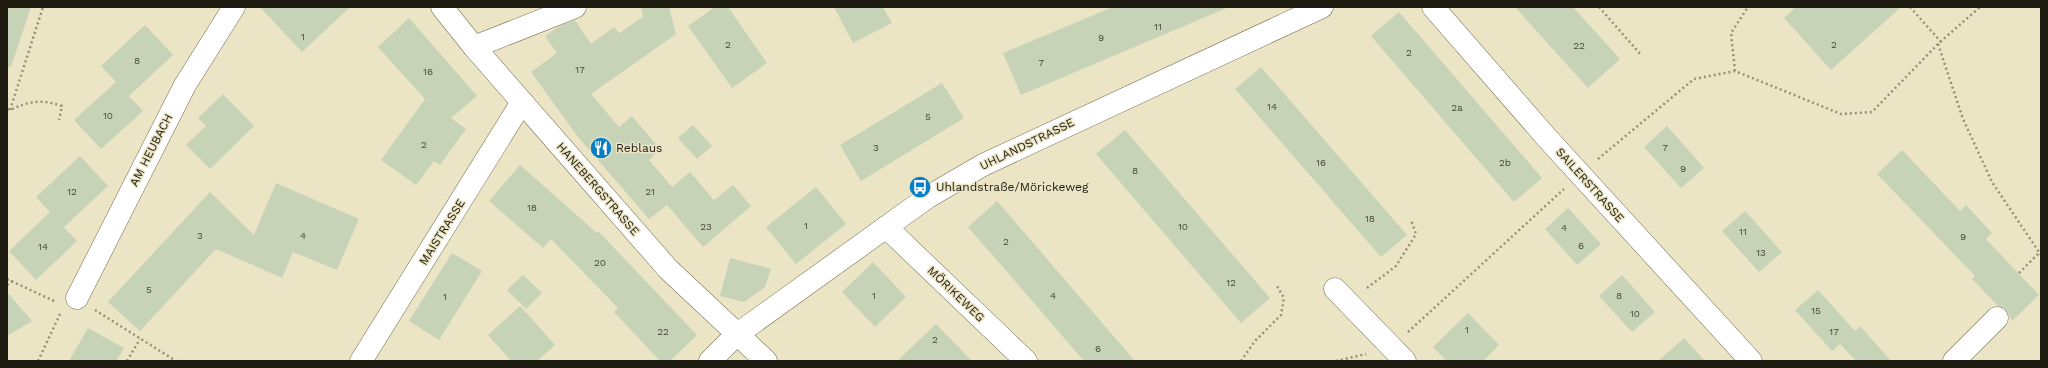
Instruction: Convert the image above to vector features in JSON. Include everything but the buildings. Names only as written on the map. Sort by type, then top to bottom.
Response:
[{"type":"street","name":"AM HEUBACH","points":[[70,302],[185,85],[234,7]]},
{"type":"street","name":"HANEBERGSTRASSE","points":[[442,7],[474,47],[668,269],[736,335],[766,361]]},
{"type":"street","points":[[474,47],[575,7]]},
{"type":"street","name":"UHLANDSTRASSE","points":[[710,361],[736,335],[886,227],[928,197],[983,165],[1322,7]]},
{"type":"street","name":"SAILERSTRASSE","points":[[1433,7],[1580,174],[1751,361]]},
{"type":"street","name":"MAISTRASSE","points":[[360,361],[522,102]]},
{"type":"street","name":"MÖRIKEWEG","points":[[886,227],[1026,361]]},
{"type":"street","points":[[1335,289],[1398,354]]},
{"type":"street","points":[[1954,361],[1996,318]]},
{"type":"path","points":[[8,109],[43,7]]},
{"type":"path","points":[[1599,7],[1642,56]]},
{"type":"path","points":[[1735,71],[1731,33],[1748,7]]},
{"type":"path","points":[[1910,7],[1941,42]]},
{"type":"path","points":[[1398,354],[1580,174],[1694,79],[1735,71],[1841,114],[1872,112],[1938,44],[1980,7]]},
{"type":"path","points":[[1938,44],[1963,119],[1992,182],[2040,254],[2019,273]]},
{"type":"path","points":[[8,109],[28,102],[49,102],[62,106],[59,120]]},
{"type":"path","points":[[1356,311],[1368,286],[1396,266],[1416,234],[1411,220]]},
{"type":"path","points":[[7,279],[70,302],[140,339],[176,361]]},
{"type":"path","points":[[7,285],[12,281]]},
{"type":"path","points":[[1241,361],[1255,341],[1281,315],[1284,298],[1277,286]]},
{"type":"path","points":[[38,361],[70,302]]},
{"type":"path","points":[[127,361],[140,339]]},
{"type":"place","name":"Reblaus","points":[[601,148]]},
{"type":"place","name":"Uhlandstraße/Mörickeweg","points":[[920,187]]}]
